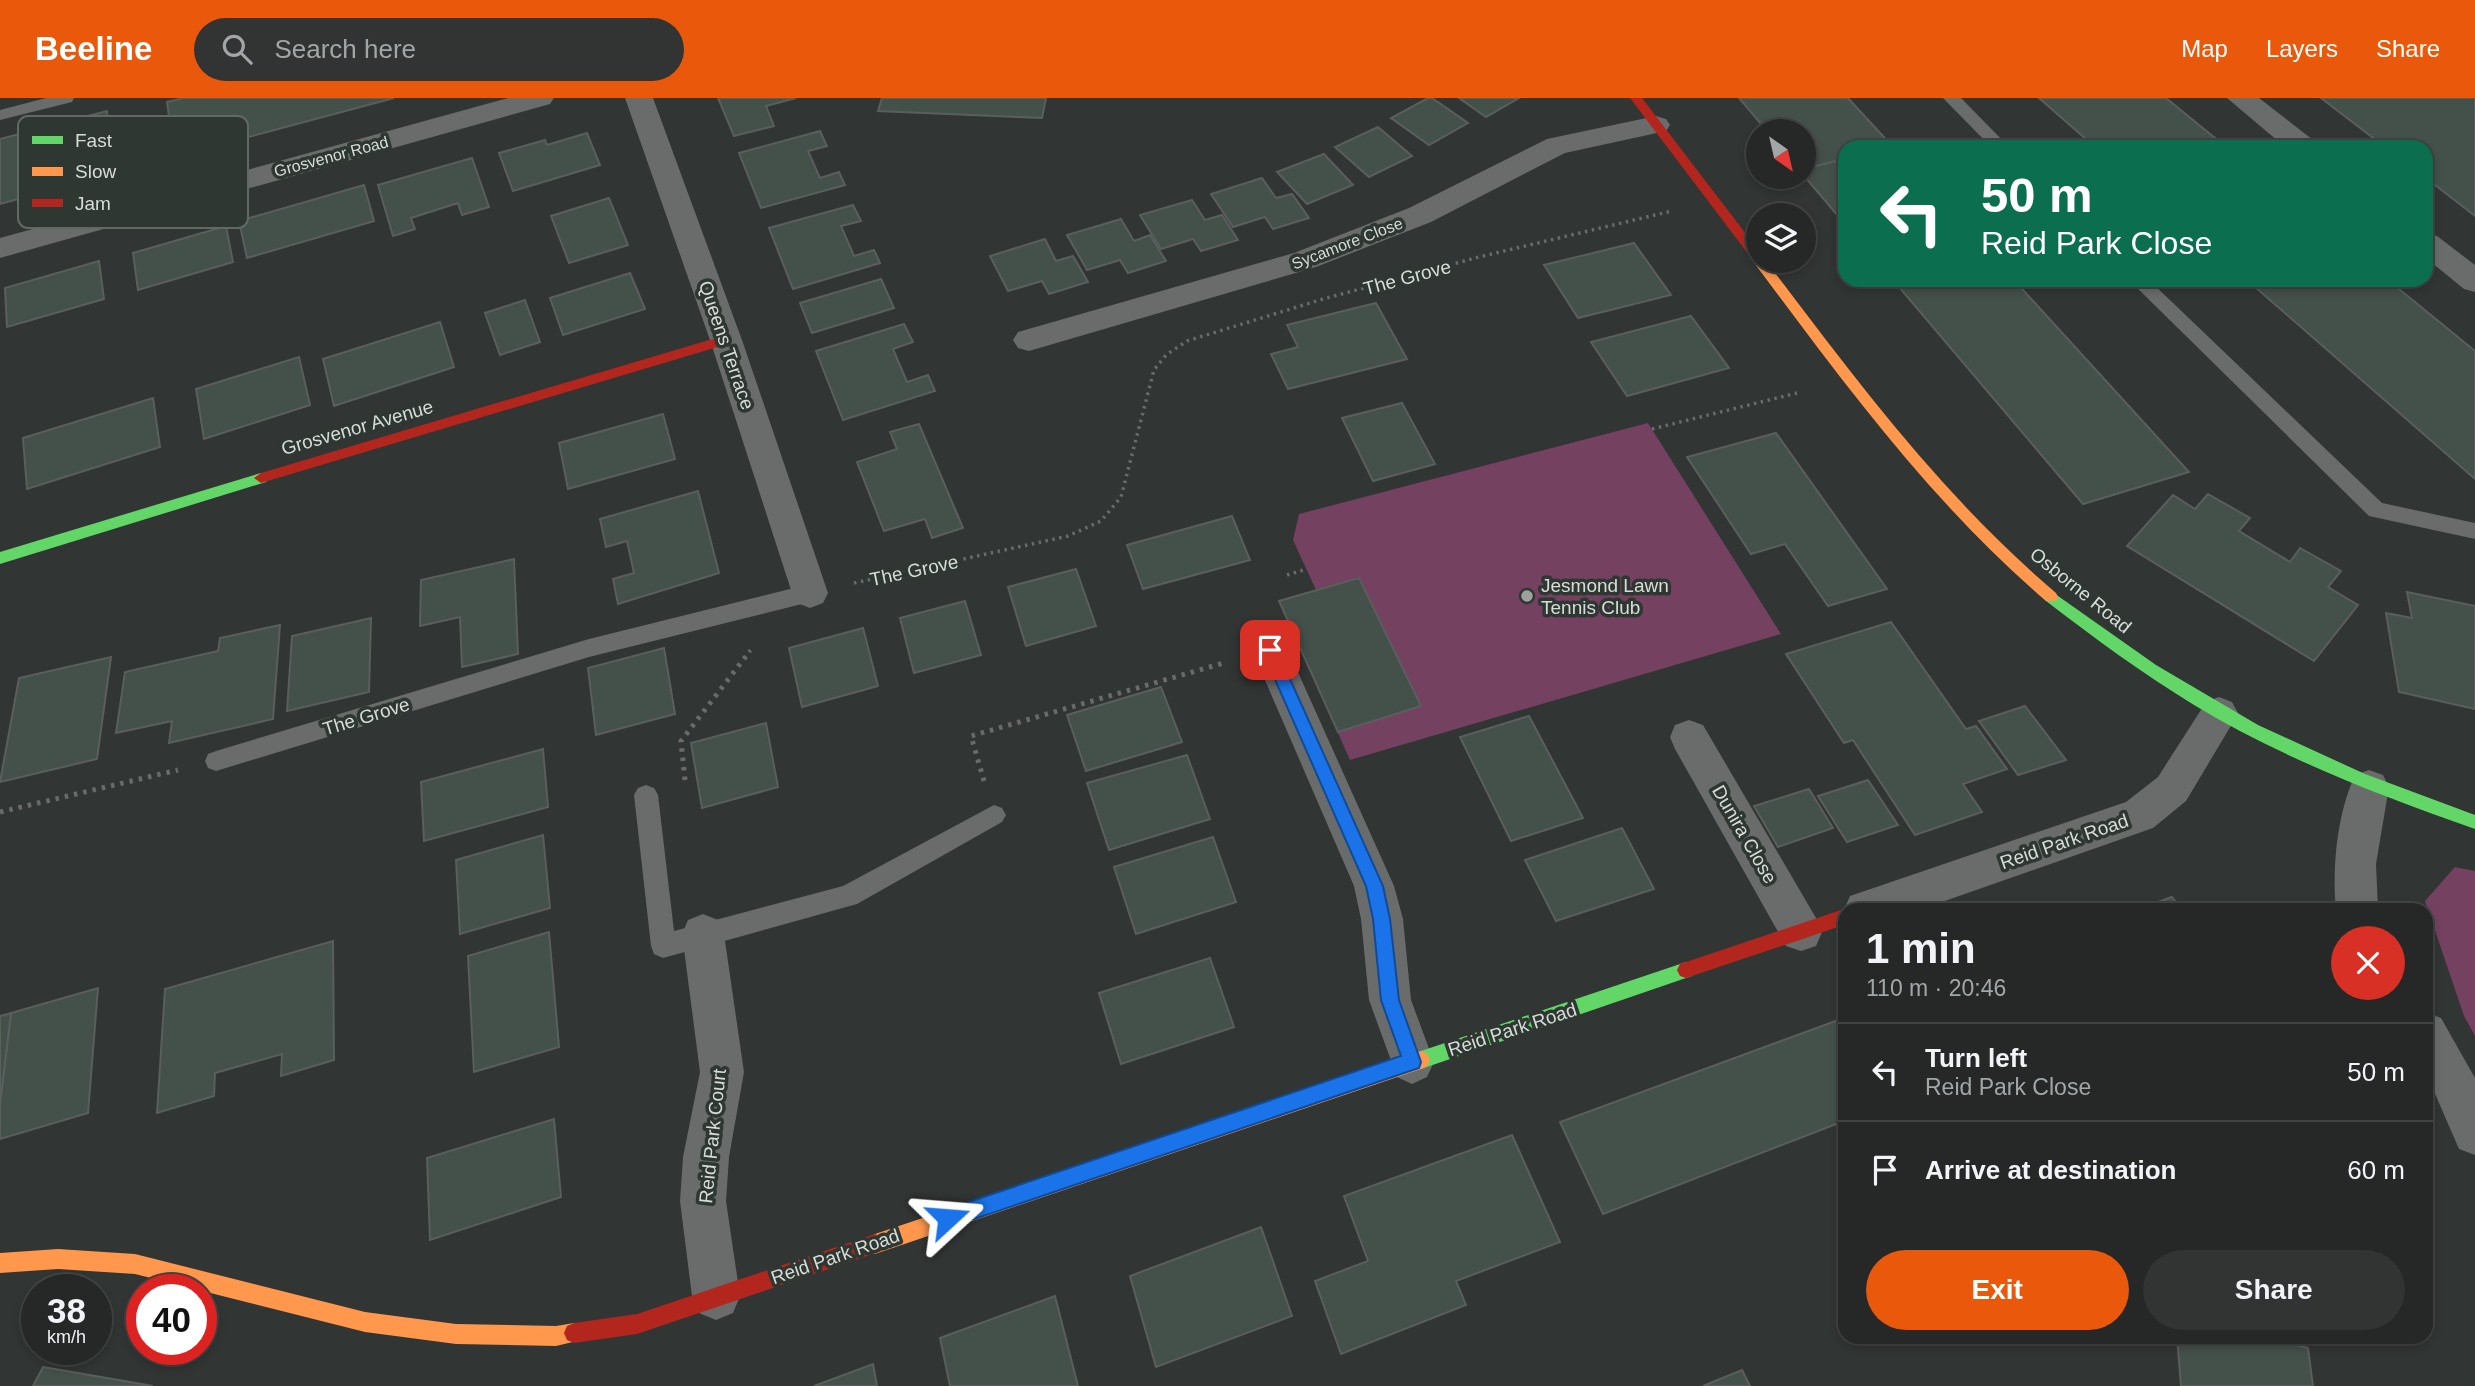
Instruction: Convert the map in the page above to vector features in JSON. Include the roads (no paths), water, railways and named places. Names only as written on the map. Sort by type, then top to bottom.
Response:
[{"type":"street","name":"Grosvenor Road","points":[[248,179],[540,98]]},
{"type":"street","name":"Queens Terrace","points":[[639,98],[726,340],[799,596]]},
{"type":"street","name":"Osborne Road","points":[[1636,98],[1746,244]]},
{"type":"street","points":[[2241,98],[2294,140]]},
{"type":"street","name":"Sycamore Close","points":[[1029,340],[1305,260],[1420,215],[1557,146],[1656,125]]},
{"type":"street","name":"Grosvenor Road","points":[[0,248],[72,228]]},
{"type":"street","points":[[2433,248],[2475,281]]},
{"type":"street","name":"Osborne Road","points":[[1768,273],[1914,460],[1990,542],[2093,629],[2155,673],[2219,713],[2288,751],[2369,787],[2475,822]]},
{"type":"street","name":"Grosvenor Avenue","points":[[0,558],[278,472],[726,340]]},
{"type":"street","points":[[1270,650],[1374,886],[1382,919],[1390,1000],[1412,1062]]},
{"type":"street","name":"Reid Park Road","points":[[1885,903],[2138,815],[2172,789],[2219,713]]},
{"type":"street","name":"Dunira Close","points":[[1689,737],[1801,932]]},
{"type":"street","points":[[2356,903],[2356,852],[2369,787]]},
{"type":"street","name":"Reid Park Road","points":[[0,1263],[58,1259],[135,1264],[365,1322],[456,1334],[569,1334],[637,1324],[1838,919]]},
{"type":"street","name":"Reid Park Court","points":[[703,934],[722,1072],[706,1157],[703,1200],[716,1296]]},
{"type":"street","points":[[2433,1044],[2468,1111],[2475,1133]]},
{"type":"lane","points":[[0,115],[66,98]]},
{"type":"lane","points":[[1951,98],[1994,140]]},
{"type":"lane","points":[[2145,287],[2376,510],[2475,531]]},
{"type":"lane","name":"The Grove","points":[[216,761],[589,648],[799,596]]},
{"type":"lane","points":[[646,795],[663,946],[848,896],[994,815]]},
{"type":"place","name":"Jesmond Lawn Tennis Club","points":[[1527,596]]}]
